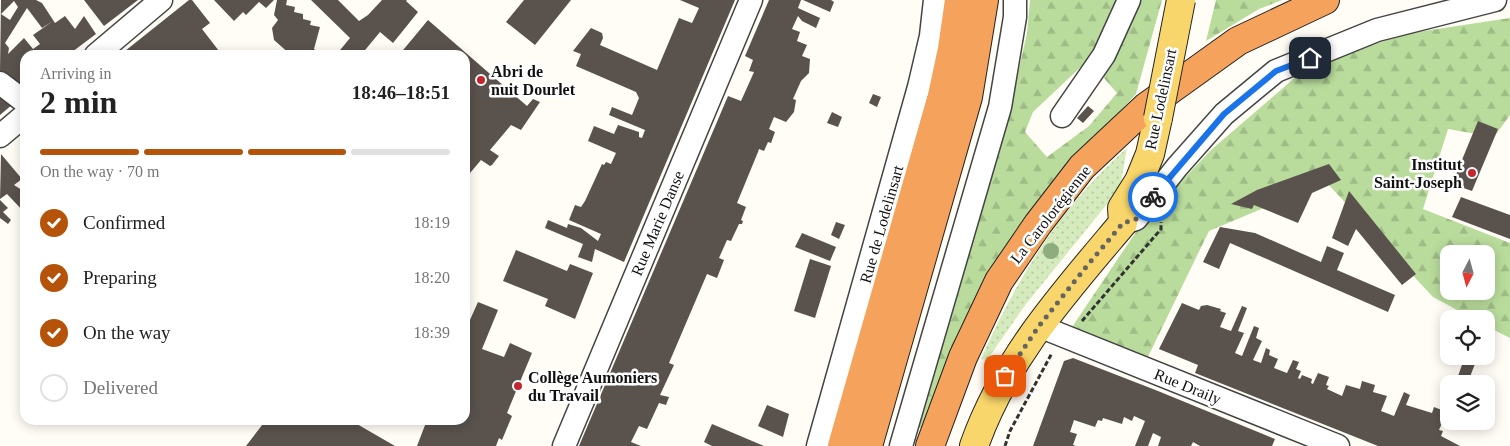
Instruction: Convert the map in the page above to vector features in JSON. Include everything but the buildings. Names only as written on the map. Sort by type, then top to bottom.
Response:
[{"type":"highway","points":[[842,446],[942,96],[952,49],[959,0]]},
{"type":"highway","points":[[868,446],[968,97],[984,0]]},
{"type":"highway","name":"La Carolorégienne","points":[[930,446],[963,357],[999,281],[1038,224],[1082,167],[1146,107],[1238,42],[1325,0]]},
{"type":"main road","name":"Rue Lodelinsart","points":[[974,446],[999,386],[1016,356],[1123,223],[1122,208],[1139,181],[1150,154],[1181,0]]},
{"type":"street","points":[[102,50],[162,0]]},
{"type":"street","name":"Rue Marie Danse","points":[[564,446],[752,0]]},
{"type":"street","name":"Rue de Lodelinsart","points":[[818,446],[919,87],[932,36],[934,0]]},
{"type":"street","points":[[900,446],[1000,107],[1015,17],[1015,0]]},
{"type":"street","points":[[1062,116],[1104,55],[1129,0]]},
{"type":"street","points":[[1123,223],[1136,219],[1177,167],[1224,114],[1276,71],[1377,30],[1495,0]]},
{"type":"street","points":[[0,83],[20,98]]},
{"type":"street","points":[[0,136],[20,119]]},
{"type":"street","name":"Rue Draily","points":[[1039,326],[1338,446]]},
{"type":"green space","points":[[1030,0],[1121,0],[1087,61],[1033,112],[1025,132],[1047,157],[1089,126],[1117,93],[1103,77],[1110,55],[1138,0],[1162,0],[1136,94],[1057,179],[979,294],[942,373],[924,428],[918,428],[1009,113],[1027,33]]},
{"type":"green space","points":[[1216,0],[1282,0],[1259,9],[1206,41]]},
{"type":"green space","points":[[1510,18],[1510,115],[1494,137],[1448,129],[1423,209],[1510,243],[1510,338],[1495,330],[1495,310],[1457,310],[1433,297],[1326,182],[1209,231],[1143,367],[1068,333],[1142,223],[1211,150],[1305,69],[1404,34]]},
{"type":"green space","points":[[1127,148],[1120,188],[1026,304],[987,360],[981,359],[1009,301],[1042,246],[1081,194]]},
{"type":"way so far","points":[[1005,376],[1016,356],[1086,267],[1123,223],[1136,219],[1153,197]]},
{"type":"place","name":"Abri de nuit Dourlet","points":[[481,80]]},
{"type":"place","name":"Institut Saint-Joseph","points":[[1472,173]]},
{"type":"place","name":"Collège Aumoniers du Travail","points":[[518,386]]},
{"type":"route","points":[[1153,197],[1224,114],[1276,71],[1310,58]]}]
